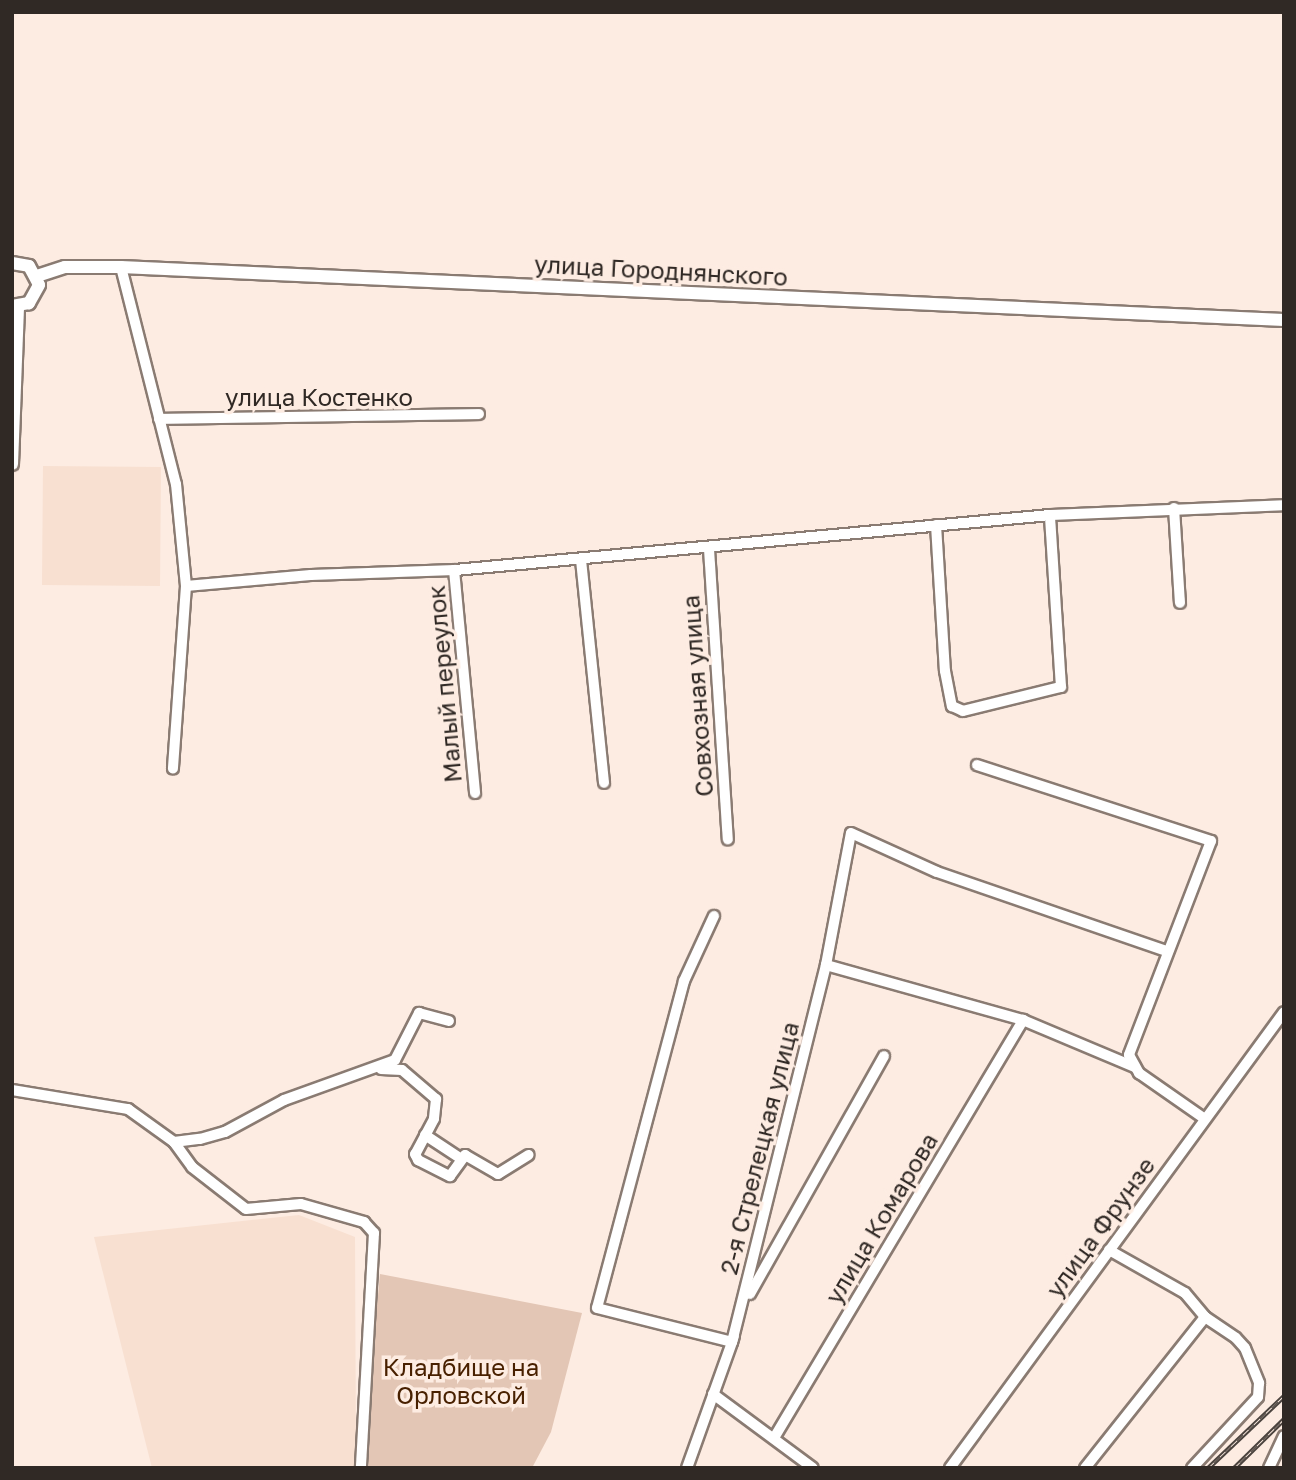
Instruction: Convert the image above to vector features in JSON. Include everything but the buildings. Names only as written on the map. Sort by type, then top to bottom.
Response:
[{"type":"main road","points":[[12,263],[30,266],[37,276],[34,298],[15,306],[12,464]]},
{"type":"main road","name":"улица Городнянского","points":[[37,276],[65,267],[121,267],[1284,320]]},
{"type":"street","points":[[121,267],[176,484],[186,586],[173,769]]},
{"type":"street","name":"улица Костенко","points":[[159,419],[479,414]]},
{"type":"street","points":[[186,586],[311,575],[454,570],[709,549],[1050,515],[1284,505]]},
{"type":"street","points":[[1174,508],[1180,603]]},
{"type":"street","points":[[936,525],[945,671],[952,706],[963,711],[1061,687],[1050,515]]},
{"type":"street","name":"Совхозная улица","points":[[709,549],[728,839]]},
{"type":"street","points":[[581,559],[604,783]]},
{"type":"street","name":"Малый переулок","points":[[454,570],[475,793]]},
{"type":"street","points":[[977,765],[1211,841],[1130,1050],[1135,1067]]},
{"type":"street","name":"2-я Стрелецкая улица","points":[[732,1342],[826,965],[851,834],[937,872],[1167,951]]},
{"type":"street","points":[[714,916],[684,981],[597,1308],[732,1342]]},
{"type":"street","points":[[826,965],[1023,1020],[1135,1067],[1205,1119]]},
{"type":"street","name":"улица Фрунзе","points":[[950,1468],[1284,1012]]},
{"type":"street","points":[[402,1070],[400,1057],[416,1015],[425,1013],[449,1021]]},
{"type":"street","name":"улица Комарова","points":[[774,1438],[1023,1020]]},
{"type":"street","name":"2-я Стрелецкая улица","points":[[687,1468],[754,1283],[884,1056]]},
{"type":"street","points":[[174,1142],[213,1137],[284,1100],[400,1057]]},
{"type":"street","points":[[372,1069],[402,1070],[436,1099],[434,1119],[416,1151],[418,1160],[450,1176],[460,1158],[470,1155],[498,1174],[528,1154]]},
{"type":"street","points":[[12,1090],[128,1109],[174,1142],[192,1167],[246,1209],[301,1205],[364,1222],[374,1233],[361,1468]]},
{"type":"street","points":[[425,1135],[460,1158]]},
{"type":"street","points":[[1109,1250],[1185,1293],[1205,1317],[1243,1344],[1259,1383],[1258,1397],[1192,1468]]},
{"type":"street","points":[[1085,1468],[1205,1317]]},
{"type":"street","points":[[713,1394],[813,1468]]},
{"type":"street","points":[[1274,1466],[1284,1436]]},
{"type":"shaded area","points":[[43,466],[161,467],[160,586],[42,585]]},
{"type":"shaded area","points":[[299,1215],[355,1237],[356,1468],[152,1468],[94,1237]]},
{"type":"green space","name":"Кладбище на Орловской","points":[[380,1274],[582,1313],[551,1432],[532,1468],[362,1468]]},
{"type":"railway","points":[[1208,1468],[1284,1396]]},
{"type":"railway","points":[[1234,1468],[1284,1419]]}]
